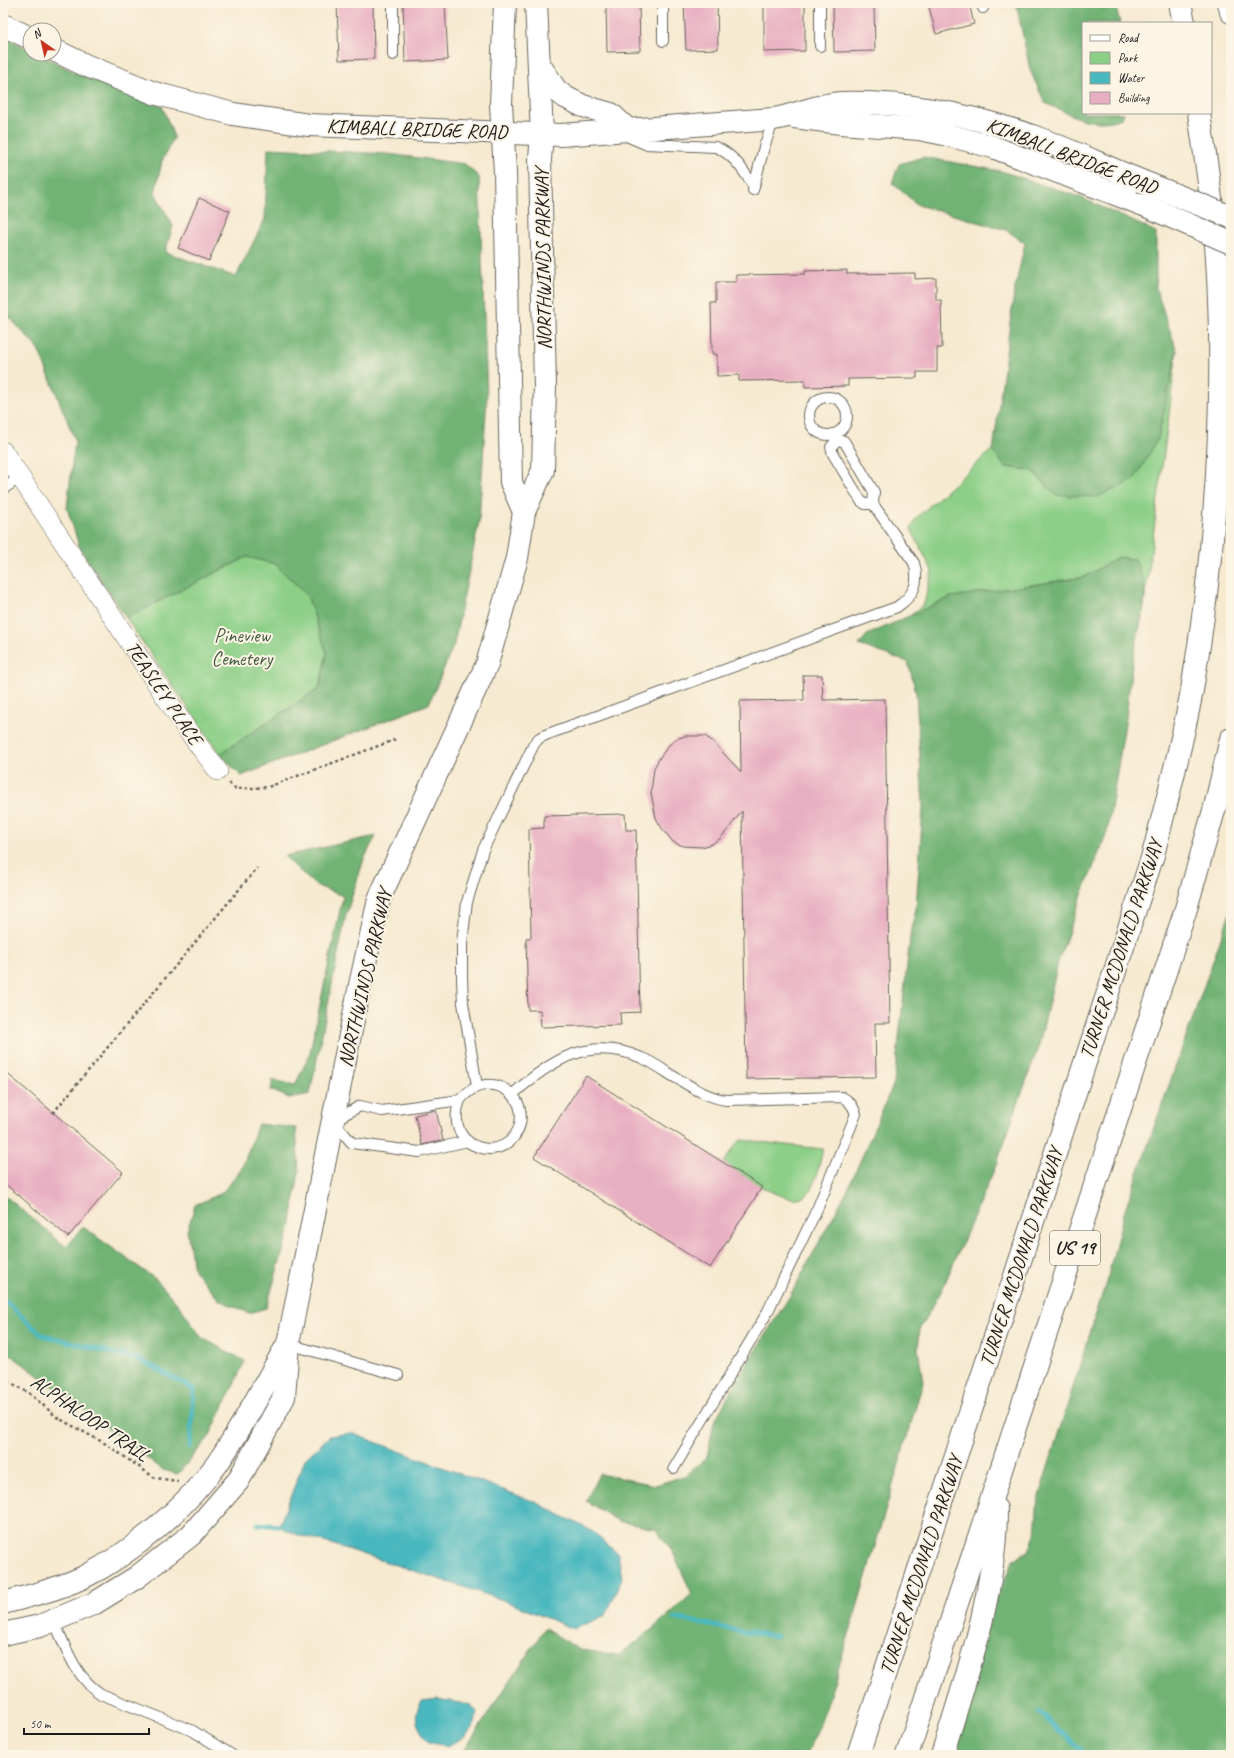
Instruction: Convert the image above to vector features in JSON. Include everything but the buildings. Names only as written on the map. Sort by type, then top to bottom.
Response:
[{"type":"main road","name":"NORTHWINDS PARKWAY","points":[[504,3],[501,104],[505,179],[510,482],[524,512]]},
{"type":"main road","name":"NORTHWINDS PARKWAY","points":[[3,1634],[54,1620],[95,1603],[137,1577],[191,1535],[238,1481],[284,1397],[288,1344],[360,985],[379,899],[487,664],[517,558],[524,512],[543,470],[546,387],[540,159],[542,134],[536,3]]},
{"type":"main road","points":[[1180,3],[1184,22]]},
{"type":"main road","points":[[1229,3],[1231,12]]},
{"type":"main road","points":[[3,25],[22,34]]},
{"type":"main road","name":"KIMBALL BRIDGE ROAD","points":[[62,54],[85,65],[154,93],[233,114],[309,125],[561,135],[782,118],[919,129],[993,147],[1144,204],[1231,243]]},
{"type":"main road","points":[[538,62],[556,90],[565,97],[583,106],[611,114],[621,130]]},
{"type":"main road","name":"KIMBALL BRIDGE ROAD","points":[[782,118],[822,105],[842,103],[890,104],[960,115],[1035,137],[1231,217]]},
{"type":"main road","name":"TURNER MCDONALD PARKWAY","points":[[858,1755],[1153,855],[1176,765],[1191,691],[1208,572],[1217,490],[1220,334],[1217,258],[1211,199],[1199,114]]},
{"type":"main road","name":"US 19","points":[[908,1755],[1191,892],[1215,807],[1231,739]]},
{"type":"main road","name":"NORTHWINDS PARKWAY","points":[[3,1603],[44,1592],[84,1577],[121,1555],[172,1516],[216,1465],[247,1418],[264,1384],[288,1344]]},
{"type":"main road","points":[[942,1755],[978,1638],[988,1595],[994,1554],[996,1486]]},
{"type":"street","name":"TEASLEY PLACE","points":[[3,451],[188,731],[218,771]]},
{"type":"lane","points":[[393,3],[393,55]]},
{"type":"lane","points":[[663,3],[663,41]]},
{"type":"lane","points":[[820,3],[820,46]]},
{"type":"lane","points":[[621,130],[646,144],[716,147],[726,151],[742,169],[753,189],[764,147],[782,118]]},
{"type":"lane","points":[[477,1086],[463,1003],[462,942],[467,902],[483,850],[534,744],[539,738],[548,734],[897,607],[905,602],[915,589],[916,571],[914,563],[873,504],[874,492],[844,441],[835,437],[831,447],[833,454],[861,501],[865,504],[873,504]]},
{"type":"lane","points":[[3,489],[20,477]]},
{"type":"lane","points":[[512,1095],[531,1079],[565,1056],[591,1049],[606,1049],[628,1053],[643,1058],[713,1098],[726,1100],[842,1097],[849,1101],[854,1108],[856,1114],[818,1207],[767,1313],[674,1468]]},
{"type":"lane","points":[[488,1084],[499,1086],[512,1095],[520,1109],[521,1120],[518,1130],[504,1145],[484,1149],[474,1146],[460,1132],[456,1122],[456,1110],[460,1100],[468,1092],[477,1086],[488,1084]]},
{"type":"lane","points":[[460,1100],[382,1111],[360,1106],[333,1121],[352,1143],[419,1152],[468,1141]]},
{"type":"lane","points":[[288,1344],[398,1375]]},
{"type":"lane","points":[[54,1620],[75,1667],[89,1686],[101,1694],[193,1731],[231,1755]]},
{"type":"path","points":[[218,771],[236,789],[268,787],[397,739]]},
{"type":"path","points":[[53,1113],[257,868]]},
{"type":"path","name":"ALPHALOOP TRAIL","points":[[3,1378],[29,1393],[58,1418],[106,1444],[155,1478],[185,1481]]},
{"type":"green space","points":[[1016,3],[1115,3],[1120,22],[1082,22],[1082,114],[1124,114],[1122,118],[1101,122],[1091,121],[1073,116],[1045,103],[1030,70]]},
{"type":"green space","points":[[3,36],[22,46],[22,62],[55,62],[78,74],[162,106],[174,137],[162,161],[155,193],[173,226],[165,252],[236,277],[265,219],[268,148],[388,154],[465,164],[479,177],[487,397],[479,522],[454,644],[429,704],[241,776],[220,754],[320,688],[327,653],[307,595],[275,564],[247,557],[126,618],[80,549],[67,508],[75,440],[38,349],[3,310]]},
{"type":"green space","points":[[923,157],[1001,171],[1080,197],[1156,232],[1156,289],[1177,351],[1158,439],[1134,480],[1098,497],[1056,495],[1032,470],[1005,467],[993,451],[1014,293],[1025,243],[1006,230],[918,205],[892,183],[899,164]]},
{"type":"green space","points":[[1177,351],[1144,607],[1144,582],[1118,557],[1085,577],[951,597],[911,615],[924,604],[932,571],[911,529],[916,518],[994,448],[1005,467],[1032,470],[1056,495],[1158,439]]},
{"type":"green space","name":"Pineview Cemetery","points":[[247,557],[275,564],[307,595],[327,653],[319,688],[220,754],[126,618]]},
{"type":"green space","points":[[1118,557],[1135,559],[1144,582],[1144,607],[1132,663],[1126,718],[1107,833],[1080,900],[1059,959],[1039,1045],[997,1163],[942,1290],[920,1328],[918,1349],[923,1382],[851,1628],[825,1711],[807,1755],[461,1755],[545,1628],[580,1650],[619,1655],[649,1632],[692,1594],[672,1550],[655,1529],[618,1521],[586,1501],[599,1474],[656,1485],[684,1476],[707,1457],[714,1422],[746,1365],[790,1296],[848,1189],[894,1083],[911,929],[916,909],[923,807],[916,692],[908,662],[859,645],[867,635],[951,597],[1085,577]]},
{"type":"green space","points":[[376,836],[364,859],[346,915],[310,1094],[289,1098],[271,1090],[273,1080],[295,1085],[309,1056],[343,896],[315,885],[284,856]]},
{"type":"green space","points":[[1231,910],[1231,1755],[950,1755],[997,1596],[1013,1560],[1029,1552],[1035,1534],[1038,1499],[1108,1276],[1124,1212]]},
{"type":"green space","points":[[258,1124],[296,1128],[299,1172],[290,1228],[266,1308],[249,1313],[219,1300],[194,1270],[187,1231],[195,1205],[222,1193],[242,1168]]},
{"type":"green space","points":[[741,1140],[823,1149],[815,1180],[807,1195],[798,1198],[776,1194],[752,1182],[724,1163],[736,1144]]},
{"type":"green space","points":[[3,1194],[66,1247],[83,1227],[157,1280],[181,1308],[202,1338],[245,1361],[209,1437],[178,1474],[163,1470],[3,1349]]},
{"type":"water","points":[[351,1433],[533,1501],[592,1531],[618,1554],[622,1578],[606,1615],[574,1629],[500,1599],[331,1544],[295,1534],[279,1526],[305,1459],[330,1436]]},
{"type":"water","points":[[437,1699],[471,1705],[477,1712],[475,1724],[465,1737],[447,1746],[428,1742],[421,1732],[417,1722],[417,1712],[422,1701]]},
{"type":"waterway","points":[[3,1299],[42,1335],[140,1360],[194,1389],[190,1447]]},
{"type":"waterway","points":[[258,1524],[279,1526]]},
{"type":"waterway","points":[[675,1618],[744,1632],[777,1636]]},
{"type":"waterway","points":[[1039,1712],[1087,1755]]}]
